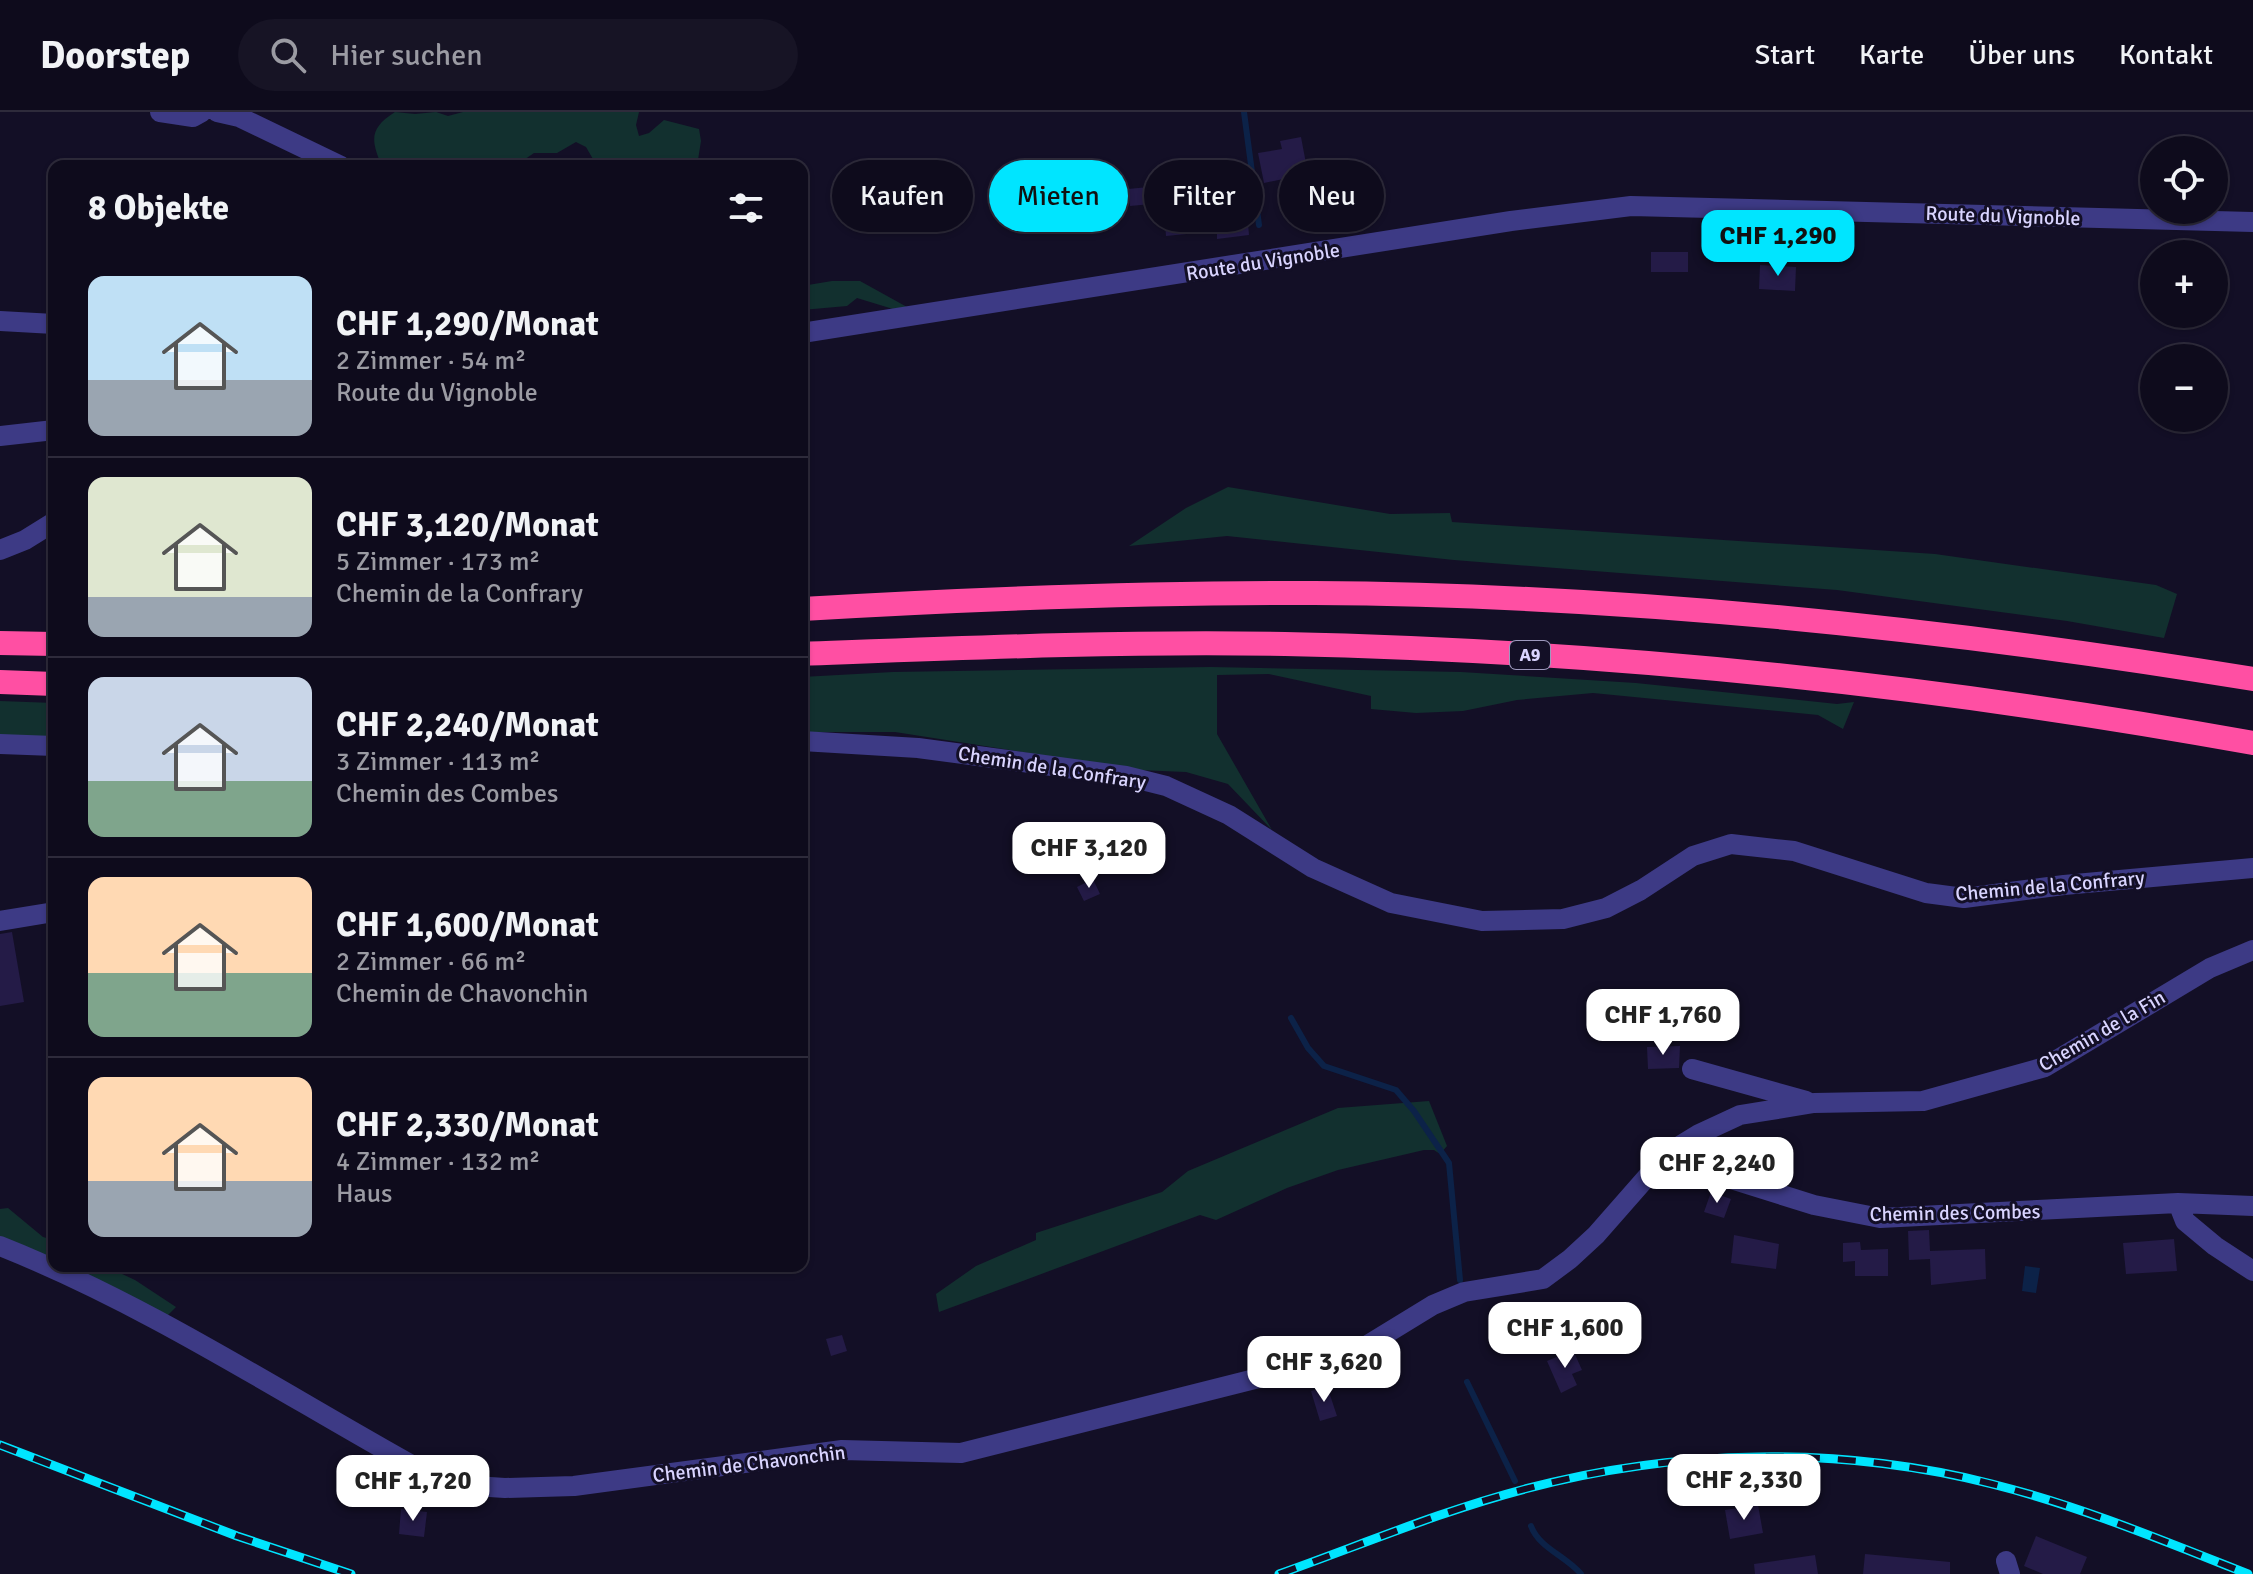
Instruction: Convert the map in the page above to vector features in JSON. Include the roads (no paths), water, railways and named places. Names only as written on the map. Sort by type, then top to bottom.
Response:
[{"type":"highway","points":[[808,609],[1188,593],[1331,593],[1515,599],[1728,612],[1953,635],[2076,650],[2253,679]]},
{"type":"highway","points":[[0,643],[48,644]]},
{"type":"highway","name":"A9","points":[[808,654],[1186,643],[1509,653],[1737,671],[1945,693],[2253,743]]},
{"type":"highway","points":[[0,682],[48,684]]},
{"type":"street","points":[[160,112],[193,117],[202,112]]},
{"type":"street","points":[[217,112],[239,117],[329,160]]},
{"type":"street","name":"Route du Vignoble","points":[[808,332],[1511,221],[1631,206],[2253,222]]},
{"type":"street","points":[[0,321],[48,324]]},
{"type":"street","points":[[0,436],[48,431]]},
{"type":"street","points":[[0,550],[48,526]]},
{"type":"street","name":"Chemin de la Confrary","points":[[808,741],[918,748],[1126,776],[1166,786],[1229,815],[1313,868],[1391,903],[1482,921],[1563,919],[1606,908],[1641,890],[1693,856],[1731,844],[1794,851],[1926,893],[1964,898],[2064,885],[2253,868]]},
{"type":"street","points":[[0,744],[48,746]]},
{"type":"street","points":[[0,921],[48,913]]},
{"type":"street","name":"Chemin de la Fin","points":[[1668,1153],[1740,1115],[1814,1103],[1923,1101],[2045,1067],[2210,968],[2253,950]]},
{"type":"street","points":[[1692,1069],[1814,1103]]},
{"type":"street","name":"Chemin des Combes","points":[[1668,1153],[1680,1163],[1814,1205],[1880,1218],[2178,1203],[2253,1206]]},
{"type":"street","name":"Chemin de Chavonchin","points":[[60,1272],[131,1307],[440,1478],[478,1488],[574,1486],[842,1450],[961,1453],[1310,1365],[1366,1346],[1433,1305],[1464,1292],[1543,1279],[1596,1235],[1668,1153]]},
{"type":"street","points":[[2178,1203],[2185,1221],[2253,1271]]},
{"type":"street","name":"Chemin de Chavonchin","points":[[0,1246],[48,1266]]},
{"type":"water","points":[[2025,1266],[2040,1268],[2036,1293],[2022,1291]]},
{"type":"waterway","points":[[1244,112],[1250,160]]},
{"type":"waterway","points":[[1291,1018],[1308,1048],[1324,1066],[1396,1090],[1449,1163],[1460,1280]]},
{"type":"waterway","points":[[1467,1382],[1515,1481]]},
{"type":"waterway","points":[[1531,1526],[1546,1546],[1581,1574]]},
{"type":"railway","points":[[0,1445],[237,1536],[351,1574]]},
{"type":"railway","points":[[1279,1574],[1432,1518],[1525,1489],[1640,1466],[1758,1457],[1876,1463],[1934,1471],[1992,1484],[2090,1513],[2248,1574]]}]
